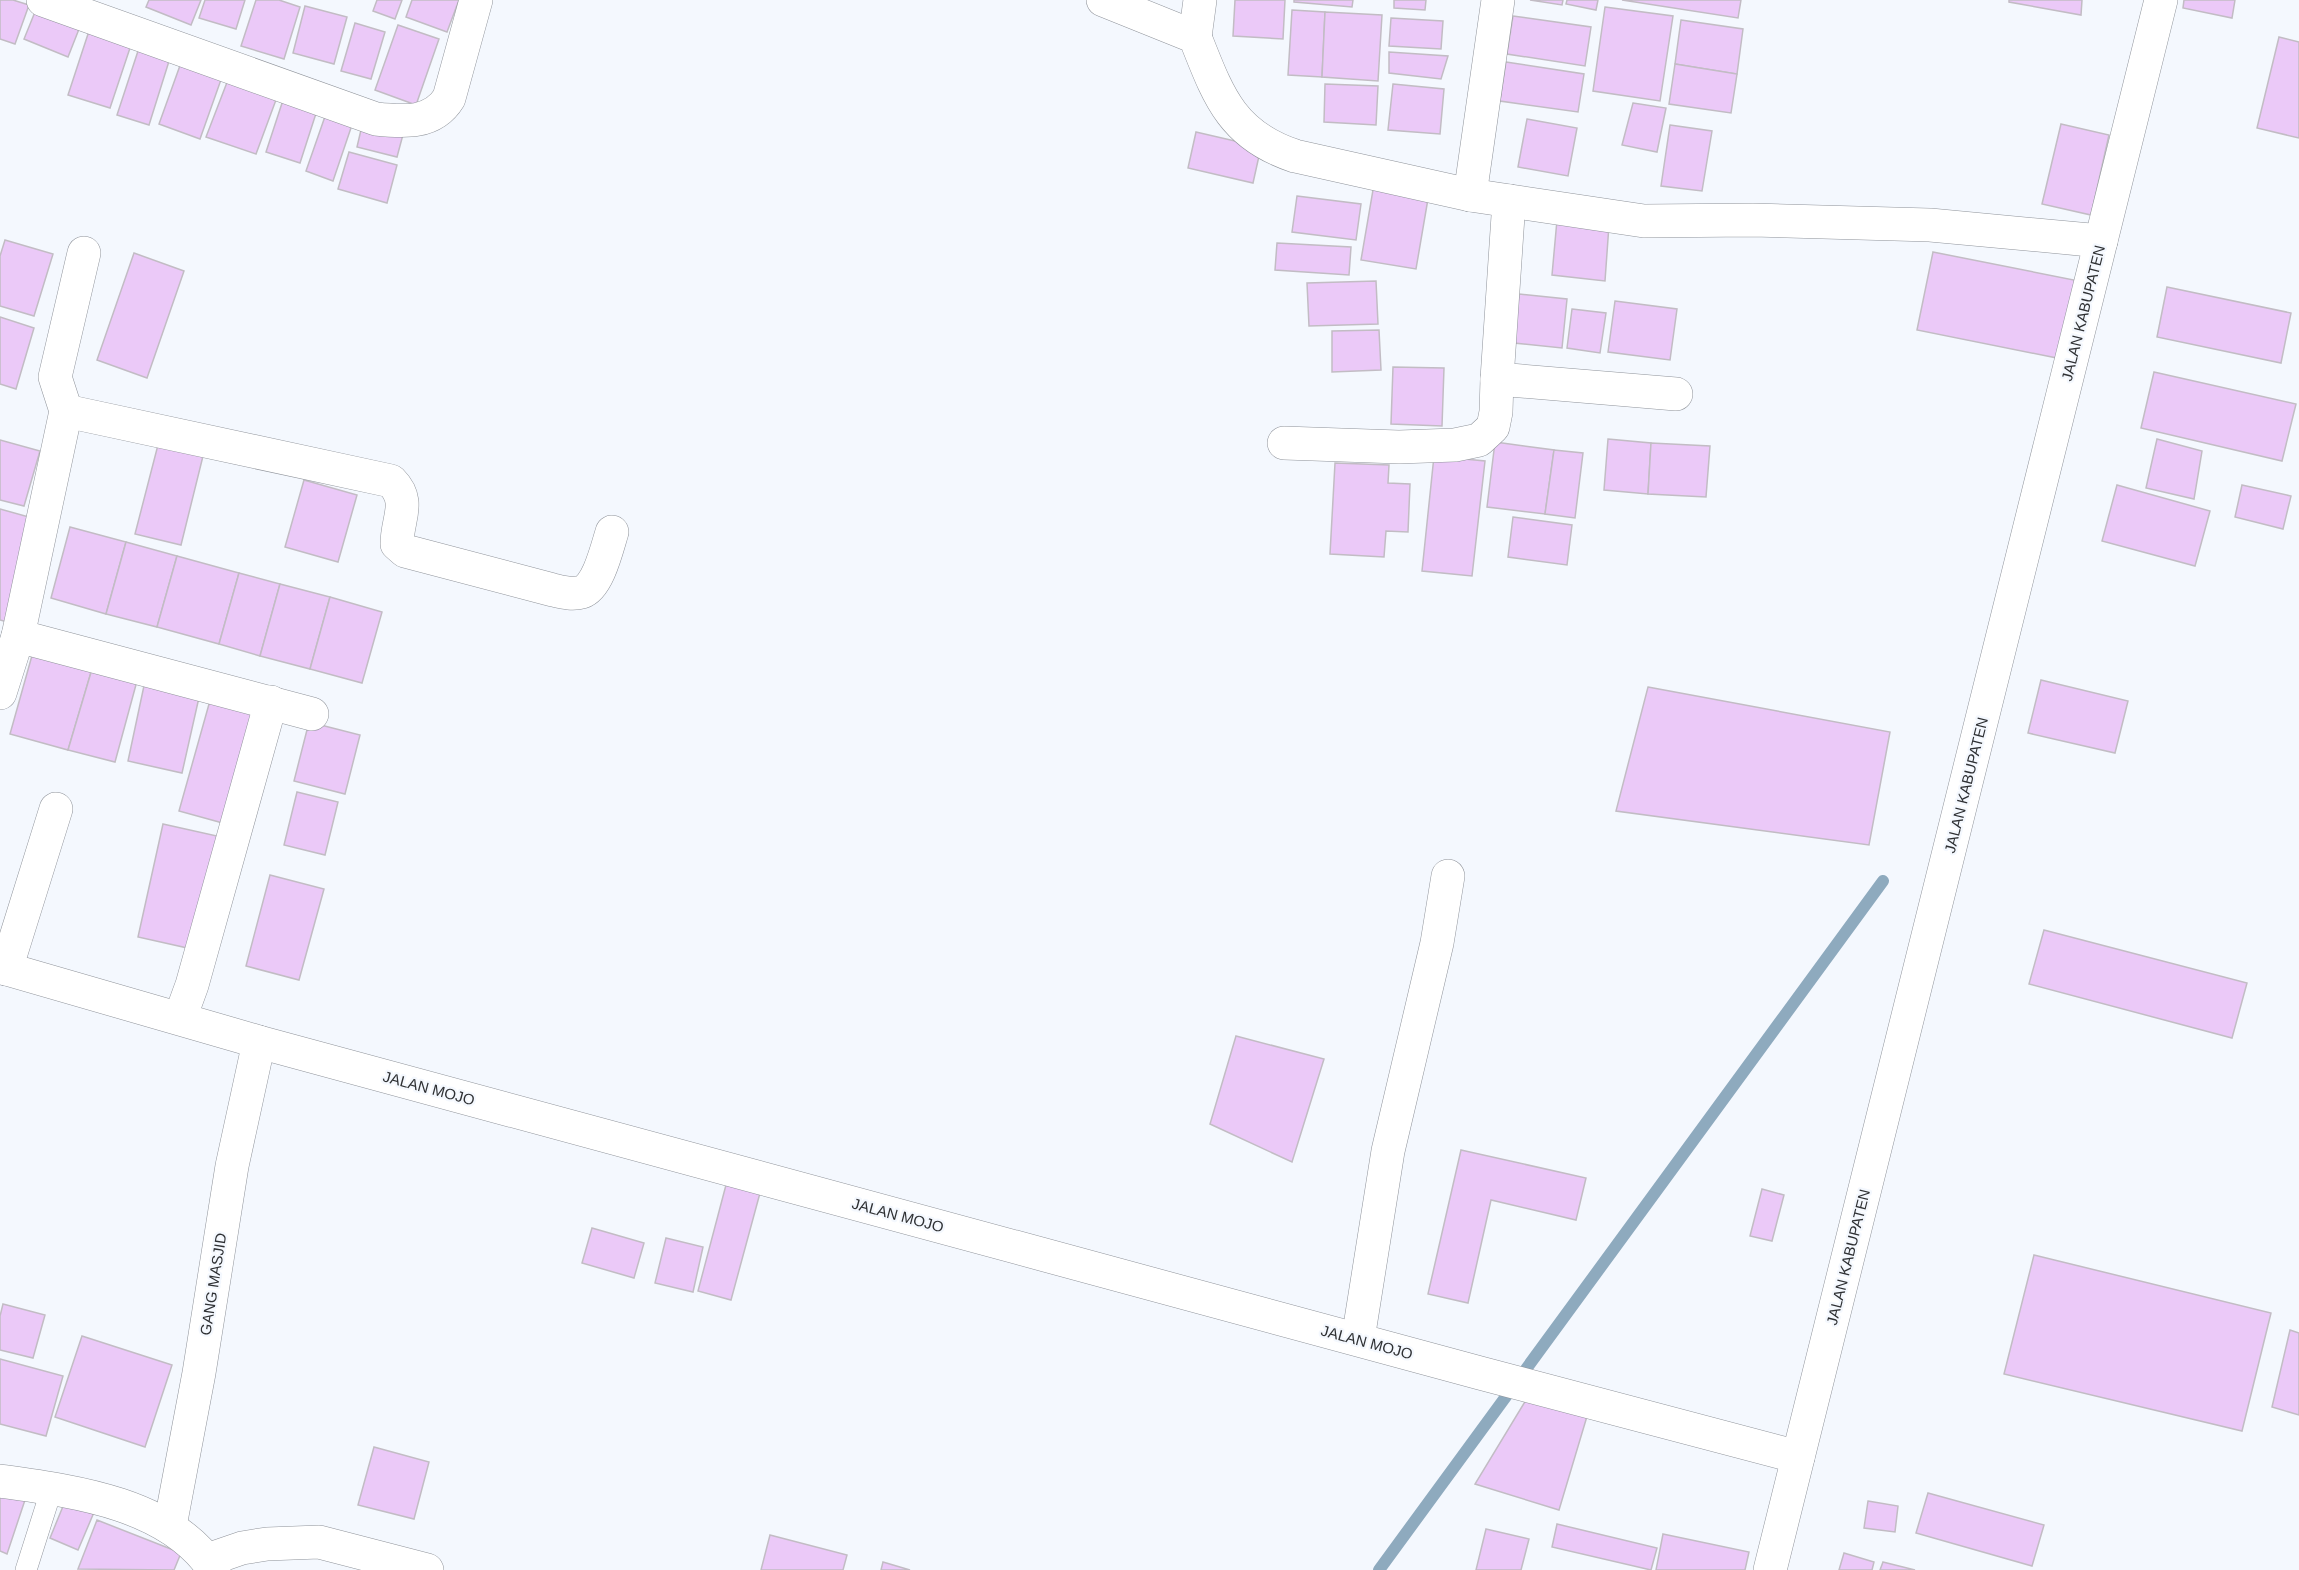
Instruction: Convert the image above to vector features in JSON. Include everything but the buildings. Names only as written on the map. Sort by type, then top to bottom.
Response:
[{"type":"street","points":[[44,0],[376,119],[402,122],[431,116],[442,109],[446,103],[476,0]]},
{"type":"street","points":[[1102,0],[1195,37]]},
{"type":"street","points":[[1200,0],[1195,37],[1216,91],[1240,125],[1271,148],[1295,156],[1470,195],[1644,221],[1753,220],[1930,225],[2101,241]]},
{"type":"street","points":[[1470,195],[1498,0]]},
{"type":"street","name":"JALAN KABUPATEN","points":[[1770,1570],[2161,0]]},
{"type":"street","points":[[1284,443],[1399,447],[1455,444],[1479,440],[1493,427],[1496,412],[1509,201]]},
{"type":"street","points":[[0,693],[66,411],[55,377],[84,254]]},
{"type":"street","points":[[1497,379],[1676,394]]},
{"type":"street","points":[[66,411],[391,481],[402,494],[403,506],[397,532],[397,544],[405,551],[553,590],[573,594],[585,592],[592,584],[612,532]]},
{"type":"street","points":[[9,652],[271,702],[312,714]]},
{"type":"street","points":[[180,1018],[192,985],[271,702]]},
{"type":"street","points":[[3,968],[56,809]]},
{"type":"street","points":[[1358,1339],[1388,1151],[1437,943],[1448,876]]},
{"type":"street","name":"JALAN MOJO","points":[[3,968],[259,1042],[1798,1457]]},
{"type":"street","name":"GANG MASJID","points":[[170,1526],[199,1372],[232,1166],[259,1042]]},
{"type":"street","points":[[0,1481],[73,1491],[115,1504],[170,1526],[211,1565],[242,1548],[267,1544],[319,1542],[427,1570]]},
{"type":"lane","points":[[27,1570],[52,1488]]},
{"type":"waterway","points":[[1379,1570],[1883,881]]}]
